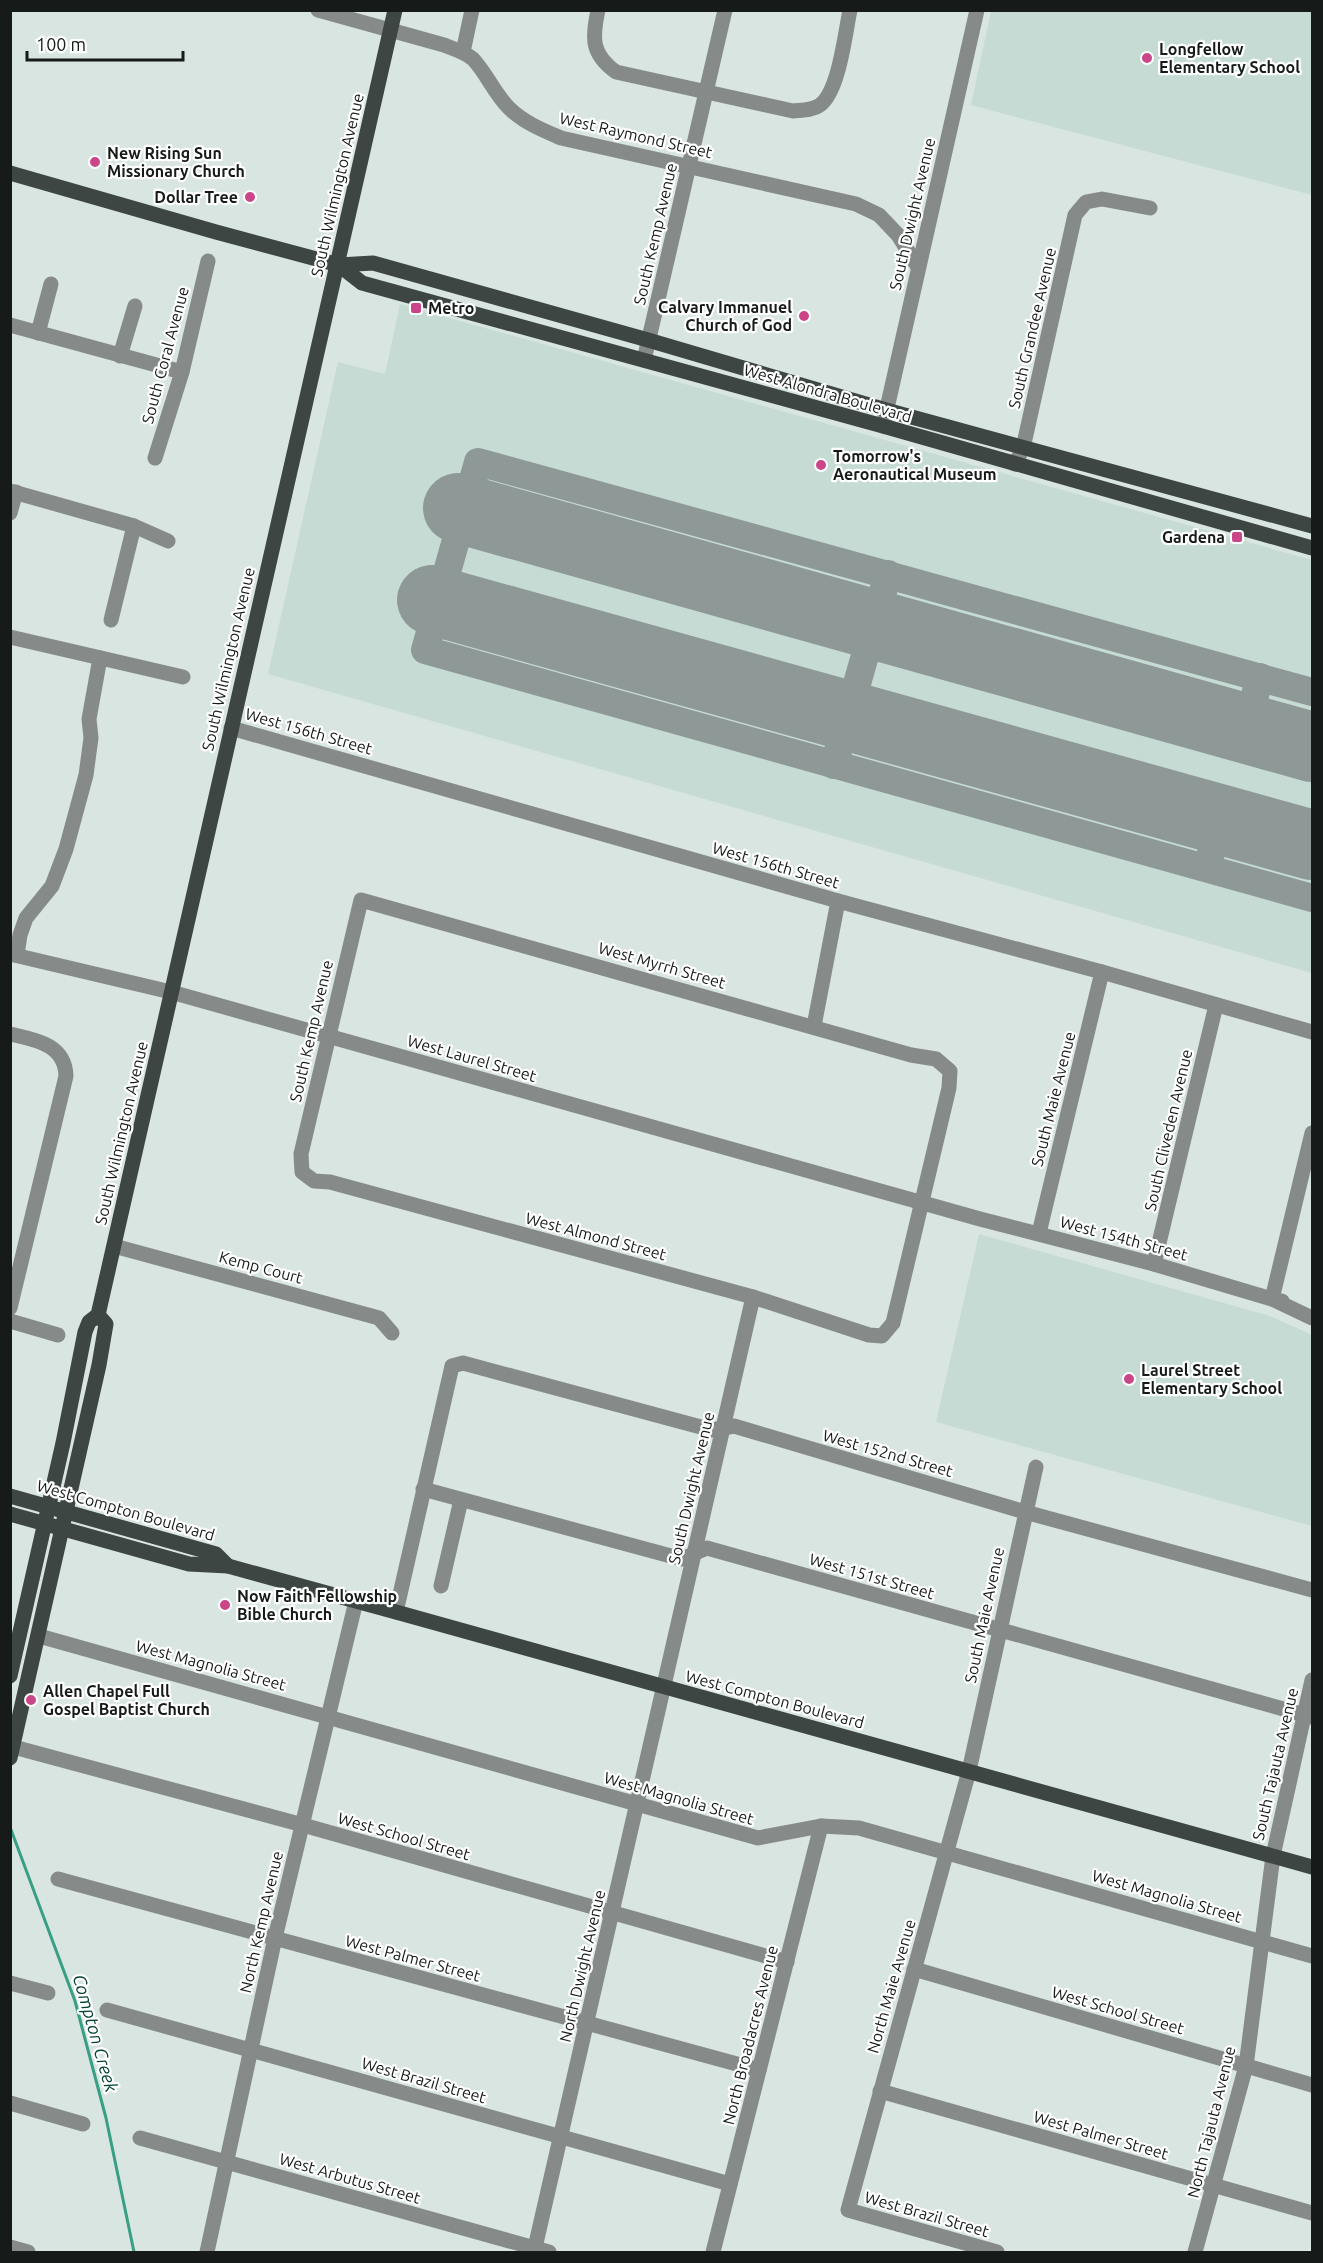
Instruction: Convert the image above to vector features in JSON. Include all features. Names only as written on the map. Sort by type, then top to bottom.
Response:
[{"type":"main road","name":"South Wilmington Avenue","points":[[10,1676],[74,1394],[85,1332],[89,1322],[98,1316],[339,265],[395,10]]},
{"type":"main road","name":"West Alondra Boulevard","points":[[10,173],[339,265],[374,263],[886,410],[1312,526]]},
{"type":"main road","name":"West Alondra Boulevard","points":[[339,265],[362,284],[883,426],[1312,548]]},
{"type":"main road","name":"South Wilmington Avenue","points":[[12,1750],[99,1365],[105,1324],[98,1316]]},
{"type":"main road","name":"West Compton Boulevard","points":[[10,1496],[216,1554],[228,1566]]},
{"type":"main road","name":"West Compton Boulevard","points":[[10,1514],[189,1564],[228,1566],[1312,1867]]},
{"type":"street","name":"West Raymond Street","points":[[318,10],[462,52],[472,58],[494,92],[510,109],[534,126],[561,138],[856,204],[879,215],[898,235],[918,267]]},
{"type":"street","points":[[462,52],[472,10]]},
{"type":"street","points":[[598,10],[594,41],[598,54],[606,65],[616,72],[793,111],[819,106],[829,96],[850,10]]},
{"type":"street","name":"South Kemp Avenue","points":[[644,360],[725,10]]},
{"type":"street","name":"South Dwight Avenue","points":[[883,426],[977,10]]},
{"type":"street","name":"South Grandee Avenue","points":[[1015,464],[1023,447],[1075,215],[1086,202],[1102,199],[1150,208]]},
{"type":"street","name":"South Coral Avenue","points":[[155,458],[182,372],[207,261]]},
{"type":"street","points":[[38,333],[51,284]]},
{"type":"street","points":[[120,356],[135,306]]},
{"type":"street","points":[[10,325],[182,372]]},
{"type":"street","points":[[10,513],[13,492],[134,526],[168,541]]},
{"type":"street","points":[[111,620],[134,526]]},
{"type":"street","points":[[10,637],[183,677]]},
{"type":"street","points":[[14,954],[26,918],[52,886],[66,849],[86,775],[91,738],[89,719],[100,658]]},
{"type":"street","name":"West 156th Street","points":[[231,728],[838,902],[1102,972],[1312,1032]]},
{"type":"street","name":"South Kemp Avenue","points":[[302,1172],[301,1154],[361,900]]},
{"type":"street","name":"West Myrrh Street","points":[[361,900],[911,1055],[936,1059],[950,1071],[950,1088],[922,1203]]},
{"type":"street","points":[[814,1026],[838,902]]},
{"type":"street","name":"West Laurel Street","points":[[14,954],[171,992],[922,1203]]},
{"type":"street","name":"South Maie Avenue","points":[[1039,1233],[1102,972]]},
{"type":"street","name":"South Cliveden Avenue","points":[[1154,1264],[1216,1005]]},
{"type":"street","points":[[10,1034],[49,1045],[67,1054],[64,1086],[10,1308]]},
{"type":"street","points":[[1312,1134],[1272,1299],[1312,1309]]},
{"type":"street","name":"West Almond Street","points":[[302,1172],[314,1181],[330,1182],[753,1297],[869,1335],[882,1336],[893,1323],[922,1203]]},
{"type":"street","name":"West 154th Street","points":[[922,1203],[1154,1264],[1272,1299],[1312,1318]]},
{"type":"street","name":"Kemp Court","points":[[114,1246],[379,1318],[392,1333]]},
{"type":"street","name":"South Dwight Avenue","points":[[662,1688],[753,1297]]},
{"type":"street","points":[[10,1321],[58,1335]]},
{"type":"street","name":"West 152nd Street","points":[[423,1489],[452,1366],[463,1363],[712,1430],[734,1426],[1025,1512],[1312,1590]]},
{"type":"street","name":"South Maie Avenue","points":[[969,1771],[1036,1467]]},
{"type":"street","points":[[396,1612],[423,1489]]},
{"type":"street","name":"West 151st Street","points":[[423,1489],[682,1559],[707,1548],[1309,1716]]},
{"type":"street","points":[[441,1586],[461,1500]]},
{"type":"street","name":"North Kemp Avenue","points":[[207,2253],[275,1938],[356,1601]]},
{"type":"street","name":"West Magnolia Street","points":[[39,1636],[758,1838],[821,1826],[859,1828],[1312,1956]]},
{"type":"street","name":"South Tajauta Avenue","points":[[1273,1856],[1309,1716],[1312,1680]]},
{"type":"street","name":"North Dwight Avenue","points":[[539,2251],[560,2137],[613,1914],[662,1688]]},
{"type":"street","name":"West School Street","points":[[12,1750],[303,1825],[787,1962]]},
{"type":"street","name":"North Maie Avenue","points":[[848,2210],[969,1771]]},
{"type":"street","name":"North Broadacres Avenue","points":[[713,2253],[821,1826]]},
{"type":"street","name":"North Tajauta Avenue","points":[[1195,2253],[1246,2066],[1273,1856]]},
{"type":"street","name":"West Palmer Street","points":[[58,1879],[759,2070]]},
{"type":"street","name":"West School Street","points":[[915,1969],[1312,2085]]},
{"type":"street","points":[[10,1983],[48,1993]]},
{"type":"street","name":"West Brazil Street","points":[[107,2010],[730,2184]]},
{"type":"street","name":"West Palmer Street","points":[[880,2091],[1312,2213]]},
{"type":"street","points":[[10,2103],[83,2124]]},
{"type":"street","name":"West Arbutus Street","points":[[141,2138],[539,2251]]},
{"type":"street","name":"West Brazil Street","points":[[848,2210],[998,2253]]},
{"type":"street","points":[[10,2247],[28,2253]]},
{"type":"shaded area","name":"Longfellow Elementary School","points":[[991,11],[1312,11],[1312,195],[971,105]]},
{"type":"shaded area","points":[[400,304],[1312,560],[1312,973],[268,674],[338,362],[385,374]]},
{"type":"shaded area","name":"Laurel Street Elementary School","points":[[979,1234],[1270,1316],[1312,1335],[1312,1526],[936,1422]]},
{"type":"waterway","name":"Compton Creek","points":[[10,1827],[75,2001],[106,2118],[134,2252]]},
{"type":"taxiway","points":[[1312,692],[478,462],[425,650],[1312,898]]},
{"type":"taxiway","points":[[834,765],[888,574]]},
{"type":"taxiway","points":[[1246,728],[1260,677]]},
{"type":"taxiway","points":[[1207,868],[1220,819]]},
{"type":"runway","points":[[458,508],[1312,747]]},
{"type":"runway","points":[[432,600],[1312,845]]},
{"type":"place","name":"Longfellow Elementary School","points":[[1147,58]]},
{"type":"place","name":"New Rising Sun Missionary Church","points":[[95,162]]},
{"type":"place","name":"Dollar Tree","points":[[250,197]]},
{"type":"place","name":"Metro","points":[[416,308]]},
{"type":"place","name":"Calvary Immanuel Church of God","points":[[804,316]]},
{"type":"place","name":"Tomorrow's Aeronautical Museum","points":[[821,465]]},
{"type":"place","name":"Gardena","points":[[1237,537]]},
{"type":"place","name":"Laurel Street Elementary School","points":[[1129,1379]]},
{"type":"place","name":"Now Faith Fellowship Bible Church","points":[[225,1605]]},
{"type":"place","name":"Allen Chapel Full Gospel Baptist Church","points":[[31,1700]]}]
